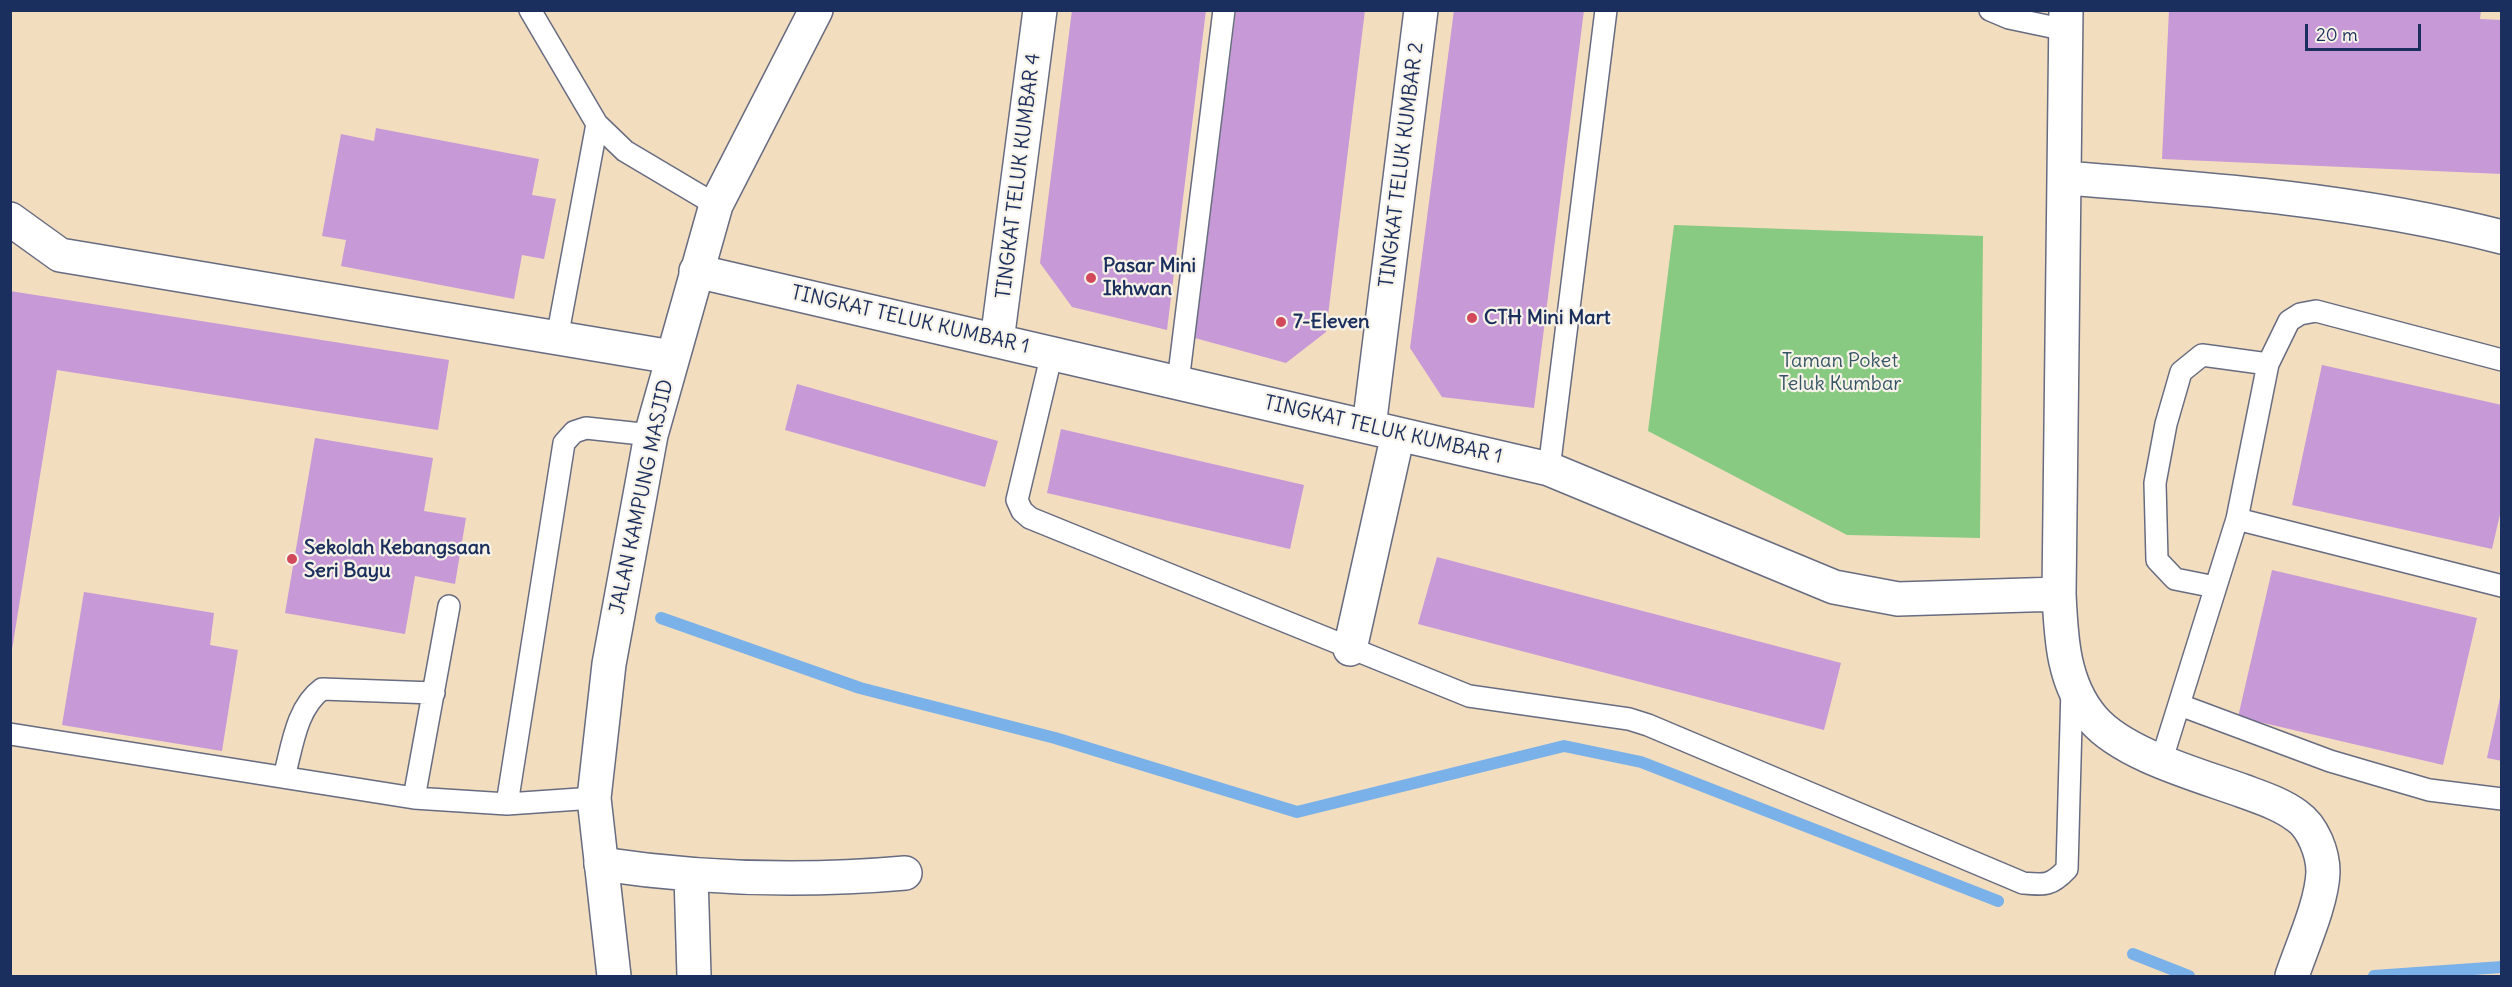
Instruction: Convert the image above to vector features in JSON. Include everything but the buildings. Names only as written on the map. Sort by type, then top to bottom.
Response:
[{"type":"street","name":"JALAN KAMPUNG MASJID","points":[[614,976],[594,798],[609,664],[651,435],[716,205],[816,10]]},
{"type":"street","name":"TINGKAT TELUK KUMBAR 4","points":[[997,340],[1040,10]]},
{"type":"street","name":"TINGKAT TELUK KUMBAR 2","points":[[1350,649],[1384,431],[1421,10]]},
{"type":"street","points":[[2066,20],[2058,594],[2061,644],[2072,685],[2093,719],[2123,742],[2161,762],[2275,803],[2299,817],[2311,833],[2320,851],[2323,873],[2317,901],[2292,976]]},
{"type":"street","points":[[2064,178],[2226,190],[2395,213],[2502,237]]},
{"type":"street","points":[[10,219],[60,255],[672,357]]},
{"type":"street","name":"TINGKAT TELUK KUMBAR 1","points":[[696,271],[1549,469],[1834,587],[1898,599],[2058,594]]},
{"type":"street","points":[[601,864],[691,875],[836,879],[904,873]]},
{"type":"street","points":[[691,875],[694,976]]},
{"type":"lane","points":[[530,10],[597,124],[625,151],[716,205]]},
{"type":"lane","points":[[1178,382],[1224,10]]},
{"type":"lane","points":[[1549,469],[1606,10]]},
{"type":"lane","points":[[1990,10],[2009,18],[2066,20]]},
{"type":"lane","points":[[557,338],[597,124]]},
{"type":"lane","points":[[2161,762],[2237,519],[2268,364],[2289,321],[2300,314],[2316,311],[2502,360]]},
{"type":"lane","points":[[1052,353],[1017,500],[1022,511],[1030,518],[1469,696],[1629,719],[1648,725],[2023,883],[2043,885],[2055,882],[2067,869],[2072,685]]},
{"type":"lane","points":[[2215,586],[2175,579],[2157,560],[2155,483],[2166,424],[2181,372],[2202,355],[2268,364]]},
{"type":"lane","points":[[507,804],[564,443],[574,432],[586,428],[651,435]]},
{"type":"lane","points":[[2237,519],[2502,586]]},
{"type":"lane","points":[[414,798],[449,606]]},
{"type":"lane","points":[[284,777],[302,714],[310,698],[322,689],[434,693]]},
{"type":"lane","points":[[2180,705],[2363,771],[2429,790],[2502,799]]},
{"type":"lane","points":[[10,734],[414,798],[507,804],[594,798]]},
{"type":"green space","name":"Taman Poket Teluk Kumbar","points":[[1674,225],[1983,236],[1980,538],[1847,535],[1648,431]]},
{"type":"waterway","points":[[661,618],[860,688],[1055,738],[1297,812],[1564,746],[1641,762],[1998,901]]},
{"type":"waterway","points":[[2133,954],[2189,976]]},
{"type":"waterway","points":[[2374,976],[2502,967]]},
{"type":"place","name":"Pasar Mini Ikhwan","points":[[1091,278]]},
{"type":"place","name":"CTH Mini Mart","points":[[1472,318]]},
{"type":"place","name":"7-Eleven","points":[[1281,322]]},
{"type":"place","name":"Sekolah Kebangsaan Seri Bayu","points":[[292,559]]}]
